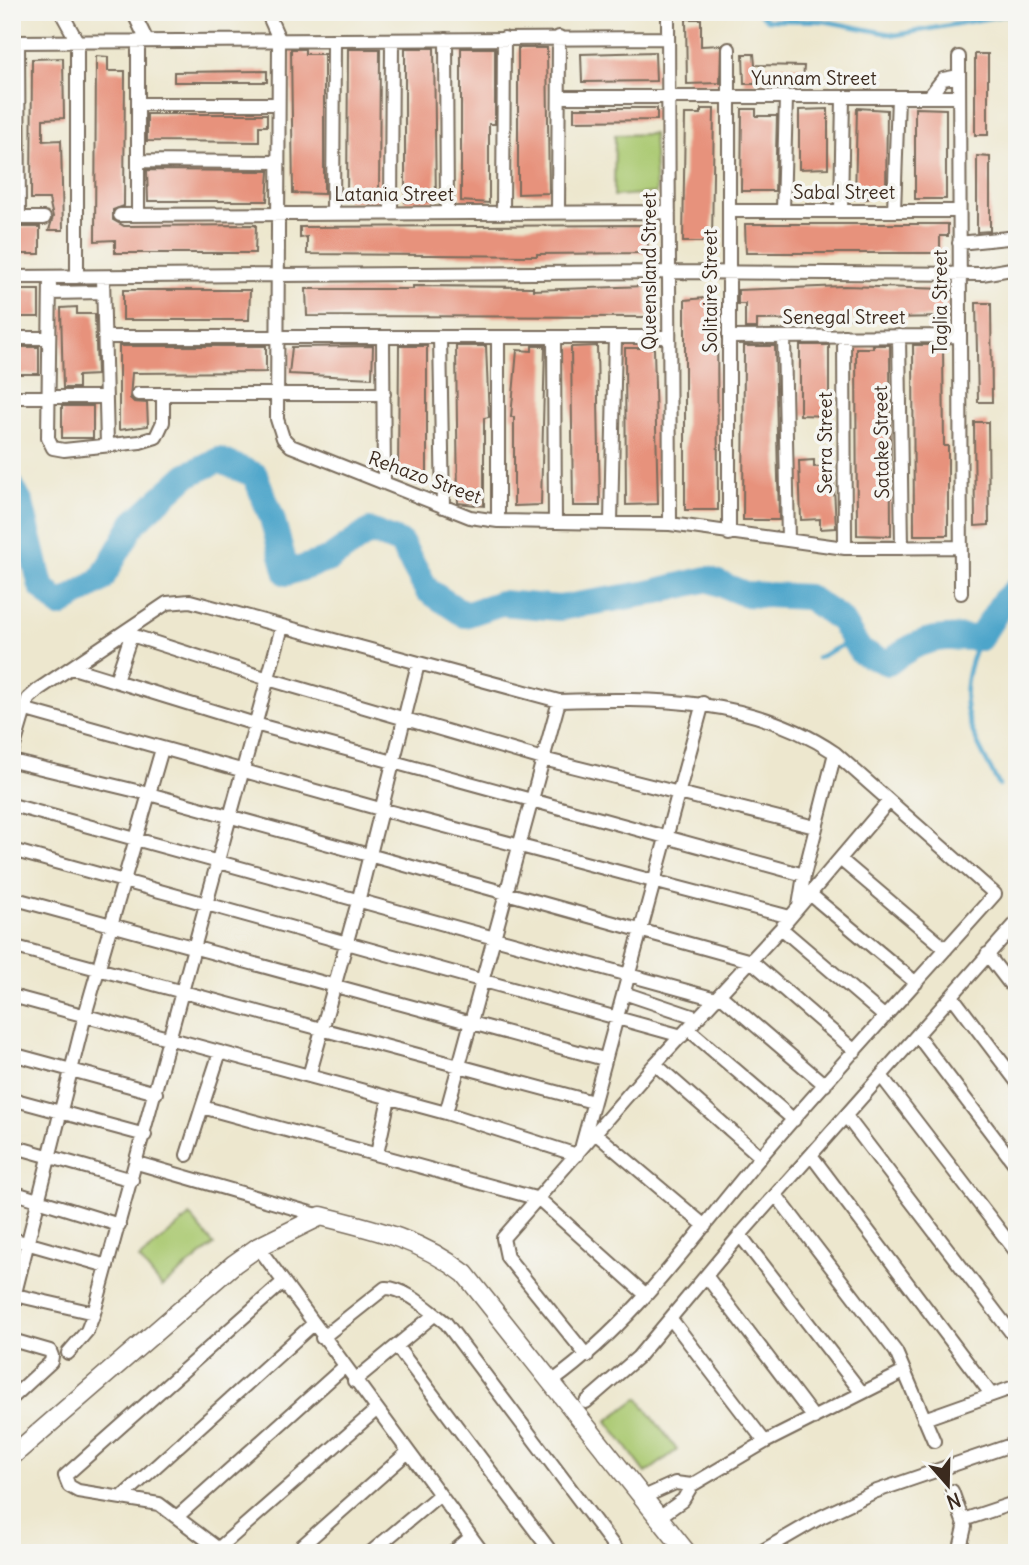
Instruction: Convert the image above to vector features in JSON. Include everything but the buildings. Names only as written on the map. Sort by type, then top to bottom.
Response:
[{"type":"street","points":[[61,12],[77,41],[77,277]]},
{"type":"street","points":[[133,12],[143,41],[138,104],[138,215]]},
{"type":"street","points":[[267,12],[279,39]]},
{"type":"street","name":"Queensland Street","points":[[668,18],[670,524]]},
{"type":"street","points":[[558,212],[559,37]]},
{"type":"street","points":[[503,213],[504,38]]},
{"type":"street","points":[[44,218],[16,218],[14,42],[668,38]]},
{"type":"street","name":"Rehazo Street","points":[[279,39],[276,394],[279,429],[291,446],[470,517],[498,521],[670,524],[845,548],[960,547]]},
{"type":"street","points":[[446,39],[447,213]]},
{"type":"street","points":[[333,214],[334,40]]},
{"type":"street","points":[[391,213],[392,40]]},
{"type":"street","name":"Solitaire Street","points":[[729,49],[729,534]]},
{"type":"street","name":"Taglia Street","points":[[959,57],[961,593]]},
{"type":"street","points":[[929,97],[943,79],[959,76]]},
{"type":"street","name":"Yunnam Street","points":[[559,97],[959,97]]},
{"type":"street","points":[[783,211],[786,97]]},
{"type":"street","points":[[841,211],[843,97]]},
{"type":"street","points":[[894,211],[898,97]]},
{"type":"street","points":[[138,104],[278,104]]},
{"type":"street","points":[[138,160],[277,162]]},
{"type":"street","name":"Sabal Street","points":[[729,211],[960,211]]},
{"type":"street","name":"Latania Street","points":[[120,215],[668,212]]},
{"type":"street","points":[[959,243],[1017,237]]},
{"type":"street","points":[[12,277],[669,272],[960,274],[1017,268]]},
{"type":"street","points":[[50,276],[48,439],[53,448],[58,450],[107,445],[156,437],[163,422],[163,394]]},
{"type":"street","points":[[103,277],[107,445]]},
{"type":"street","points":[[50,293],[103,292]]},
{"type":"street","name":"Serra Street","points":[[844,336],[845,548]]},
{"type":"street","name":"Satake Street","points":[[898,336],[902,548]]},
{"type":"street","name":"Senegal Street","points":[[729,337],[960,336]]},
{"type":"street","points":[[104,337],[669,337]]},
{"type":"street","points":[[383,337],[384,483]]},
{"type":"street","points":[[440,337],[443,507]]},
{"type":"street","points":[[498,337],[498,521]]},
{"type":"street","points":[[554,337],[555,522]]},
{"type":"street","points":[[611,522],[615,337]]},
{"type":"street","points":[[784,337],[788,540]]},
{"type":"street","points":[[12,338],[49,338]]},
{"type":"street","points":[[138,394],[384,394]]},
{"type":"street","points":[[12,397],[106,397]]},
{"type":"street","points":[[12,753],[19,708],[38,689],[128,635],[167,603],[178,600],[559,701],[617,699],[703,703],[775,721],[806,733],[835,753],[995,894],[761,1157],[646,1295],[587,1356],[553,1381]]},
{"type":"street","points":[[68,1353],[87,1331],[94,1313],[145,1135],[282,627]]},
{"type":"street","points":[[128,635],[268,679],[544,759],[678,795],[815,827]]},
{"type":"street","points":[[116,680],[128,635]]},
{"type":"street","points":[[309,1076],[358,902],[418,664]]},
{"type":"street","points":[[72,668],[255,724],[532,803],[804,875]]},
{"type":"street","points":[[446,1113],[559,701]]},
{"type":"street","points":[[579,1152],[643,929],[703,703]]},
{"type":"street","points":[[19,708],[520,847],[790,917]]},
{"type":"street","points":[[94,1313],[14,1300],[85,1015],[162,749]]},
{"type":"street","points":[[799,906],[815,827],[835,753]]},
{"type":"street","points":[[12,761],[149,794],[751,961],[855,1051]]},
{"type":"street","points":[[587,1356],[508,1257],[503,1247],[503,1238],[655,1064],[781,928],[889,801]]},
{"type":"street","points":[[12,805],[358,902],[718,997],[825,1085]]},
{"type":"street","points":[[12,850],[345,943],[685,1032],[794,1120]]},
{"type":"street","points":[[840,859],[946,949]]},
{"type":"street","points":[[810,894],[916,983]]},
{"type":"street","points":[[12,898],[604,1059]]},
{"type":"street","points":[[586,1402],[628,1368],[740,1235],[1017,922]]},
{"type":"street","points":[[781,928],[885,1017]]},
{"type":"street","points":[[12,946],[183,994],[321,1028],[458,1068],[593,1102]]},
{"type":"street","points":[[987,954],[1011,976],[1017,993]]},
{"type":"street","points":[[624,993],[698,1018]]},
{"type":"street","points":[[12,996],[446,1113],[579,1152]]},
{"type":"street","points":[[952,996],[1017,1082]]},
{"type":"street","points":[[917,1035],[1017,1167]]},
{"type":"street","points":[[187,1155],[220,1052]]},
{"type":"street","points":[[12,1054],[156,1093]]},
{"type":"street","points":[[655,1064],[761,1157]]},
{"type":"street","points":[[882,1077],[1017,1253]]},
{"type":"street","points":[[377,1154],[389,1098]]},
{"type":"street","points":[[12,1099],[145,1135]]},
{"type":"street","points":[[202,1107],[539,1199],[646,1295]]},
{"type":"street","points":[[846,1116],[1017,1340]]},
{"type":"street","points":[[594,1133],[705,1226]]},
{"type":"street","points":[[12,1146],[132,1180]]},
{"type":"street","points":[[811,1156],[991,1394]]},
{"type":"street","points":[[137,1163],[382,1231],[442,1256],[465,1274],[553,1381],[687,1553]]},
{"type":"street","points":[[12,1192],[119,1224]]},
{"type":"street","points":[[776,1195],[896,1352],[934,1441]]},
{"type":"street","points":[[12,1456],[234,1264],[258,1247],[321,1216]]},
{"type":"street","points":[[740,1235],[862,1393]]},
{"type":"street","points":[[12,1239],[107,1266]]},
{"type":"street","points":[[258,1247],[312,1325],[483,1553]]},
{"type":"street","points":[[707,1277],[814,1418]]},
{"type":"street","points":[[282,1283],[69,1469],[65,1476],[73,1489],[159,1504],[221,1551],[376,1410]]},
{"type":"street","points":[[322,1338],[385,1288],[395,1288],[435,1315],[446,1324],[619,1553]]},
{"type":"street","points":[[354,1381],[435,1315]]},
{"type":"street","points":[[671,1319],[765,1442]]},
{"type":"street","points":[[121,1498],[312,1325]]},
{"type":"street","points":[[12,1340],[50,1351],[52,1356],[51,1362],[12,1398]]},
{"type":"street","points":[[397,1347],[552,1553]]},
{"type":"street","points":[[178,1516],[344,1367]]},
{"type":"street","points":[[659,1517],[683,1500],[692,1485],[765,1442],[904,1372]]},
{"type":"street","points":[[924,1419],[1017,1386]]},
{"type":"street","points":[[759,1553],[821,1517],[874,1492],[1017,1443]]},
{"type":"street","points":[[293,1553],[408,1452]]},
{"type":"street","points":[[644,1497],[675,1483],[692,1485]]},
{"type":"street","points":[[952,1491],[963,1520],[965,1534],[959,1553]]},
{"type":"street","points":[[370,1553],[439,1494]]},
{"type":"street","points":[[963,1520],[1017,1502]]},
{"type":"street","points":[[452,1553],[471,1537]]},
{"type":"green space","points":[[653,134],[656,193],[614,196],[615,135]]},
{"type":"green space","points":[[190,1216],[214,1245],[162,1287],[139,1259]]},
{"type":"green space","points":[[638,1398],[677,1450],[646,1473],[607,1421]]},
{"type":"waterway","points":[[757,12],[767,20],[824,21],[896,35],[1017,13]]},
{"type":"waterway","points":[[12,487],[21,504],[41,586],[60,605],[101,580],[134,523],[187,475],[219,460],[255,475],[272,518],[287,573],[330,559],[370,531],[401,543],[427,590],[465,615],[501,603],[559,608],[649,593],[708,579],[745,594],[808,597],[840,619],[861,652],[888,663],[911,648],[931,640],[953,637],[980,638],[1003,602],[1017,589]]},
{"type":"waterway","points":[[980,638],[967,680],[967,714],[979,747],[999,785]]},
{"type":"waterway","points":[[817,658],[853,640]]}]
